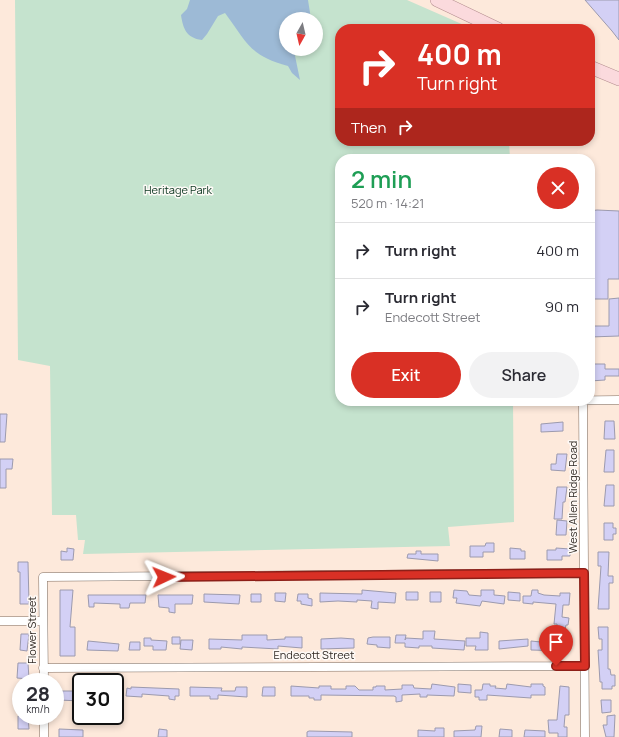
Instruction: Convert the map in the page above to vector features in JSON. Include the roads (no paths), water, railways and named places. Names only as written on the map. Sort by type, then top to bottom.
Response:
[{"type":"main road","points":[[437,0],[487,24]]},
{"type":"main road","points":[[595,69],[619,79]]},
{"type":"street","points":[[595,401],[619,400]]},
{"type":"street","name":"West Allen Ridge Road","points":[[583,406],[585,737]]},
{"type":"street","name":"Flower Street","points":[[44,673],[43,577],[584,573]]},
{"type":"street","points":[[0,621],[43,621]]},
{"type":"street","name":"Endecott Street","points":[[44,668],[585,666]]},
{"type":"street","points":[[44,725],[44,737]]},
{"type":"water","points":[[190,0],[308,0],[310,12],[279,12],[279,56],[295,56],[300,80],[292,73],[288,66],[275,62],[257,53],[250,47],[225,13],[218,16],[202,40],[192,37],[184,28],[181,15],[187,9]]},
{"type":"park label","name":"Heritage Park","points":[[178,190]]}]
